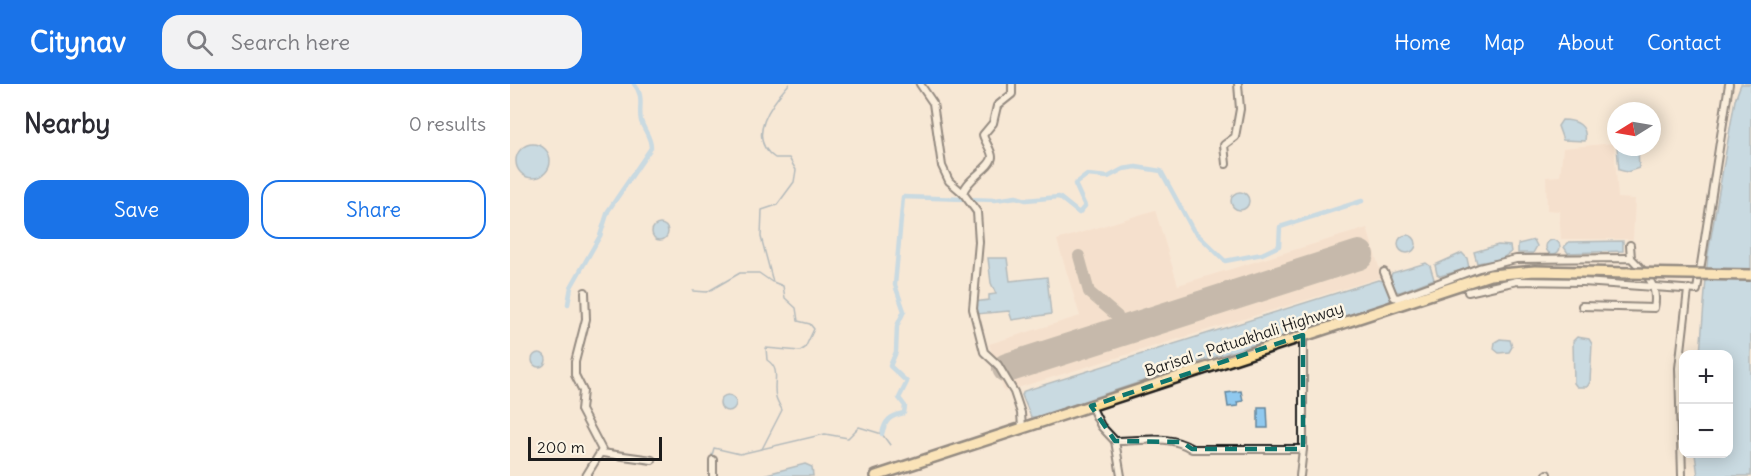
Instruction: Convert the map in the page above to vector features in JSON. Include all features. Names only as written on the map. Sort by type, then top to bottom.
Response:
[{"type":"highway","name":"Barisal - Patuakhali Highway","points":[[876,476],[1490,275],[1535,271],[1751,275]]},
{"type":"street","points":[[920,84],[933,103],[942,166],[949,180],[963,193],[977,212],[978,242],[973,309],[984,352],[998,365],[1014,392],[1021,413],[1022,428]]},
{"type":"street","points":[[963,193],[966,183],[990,163],[992,155],[982,135],[993,123],[997,106],[1012,94],[1012,84]]},
{"type":"street","points":[[1226,164],[1224,145],[1235,137],[1240,108],[1238,84]]},
{"type":"street","points":[[1468,292],[1517,281],[1582,282],[1697,290],[1729,84]]},
{"type":"street","points":[[1582,306],[1654,308],[1655,288],[1645,271],[1631,258],[1630,245]]},
{"type":"street","points":[[1384,272],[1394,297],[1398,298],[1479,268],[1516,259],[1631,258]]},
{"type":"street","points":[[1682,476],[1679,368],[1688,290]]},
{"type":"street","points":[[585,292],[586,319],[574,362],[575,375],[583,391],[581,410],[602,447],[602,453],[586,476]]},
{"type":"street","points":[[1300,476],[1303,449],[1303,335]]},
{"type":"street","points":[[1091,406],[1101,426],[1115,441],[1121,476]]},
{"type":"street","points":[[1115,441],[1165,439],[1182,442],[1192,449],[1303,449]]},
{"type":"street","points":[[602,453],[652,460]]},
{"type":"street","points":[[712,476],[713,460]]},
{"type":"highlighted area","points":[[1303,335],[1303,449],[1192,449],[1182,442],[1115,441],[1091,406]]},
{"type":"shaded area","points":[[1607,144],[1607,156],[1615,156],[1618,198],[1635,199],[1633,239],[1561,239],[1559,211],[1547,210],[1546,177],[1560,176],[1563,148]]},
{"type":"shaded area","points":[[1155,210],[1178,285],[1367,228],[1382,277],[1004,392],[989,344],[1080,316],[1057,240]]},
{"type":"water","points":[[1741,84],[1751,84],[1751,476],[1698,476],[1696,458],[1733,458],[1733,350],[1700,350],[1708,254],[1735,100]]},
{"type":"water","points":[[1562,120],[1580,124],[1585,131],[1585,141],[1563,140],[1558,126]]},
{"type":"water","points":[[533,144],[545,149],[550,161],[545,173],[533,178],[521,173],[516,161],[521,149]]},
{"type":"water","points":[[1618,156],[1638,156],[1639,168],[1627,172],[1619,170]]},
{"type":"water","points":[[1240,192],[1246,195],[1249,201],[1246,207],[1240,210],[1234,207],[1231,201],[1234,195]]},
{"type":"water","points":[[657,224],[663,224],[668,232],[666,238],[657,240],[652,235],[652,229]]},
{"type":"water","points":[[1403,235],[1411,235],[1416,240],[1414,251],[1403,253],[1398,248],[1398,240]]},
{"type":"water","points":[[1534,240],[1537,246],[1533,253],[1518,253],[1518,244]]},
{"type":"water","points":[[1553,240],[1558,242],[1560,247],[1558,252],[1553,254],[1548,252],[1546,247],[1548,242]]},
{"type":"water","points":[[1623,241],[1623,251],[1568,253],[1564,247],[1569,242]]},
{"type":"water","points":[[1498,245],[1510,246],[1511,252],[1501,259],[1477,263],[1474,252]]},
{"type":"water","points":[[1462,253],[1467,258],[1469,268],[1440,276],[1437,274],[1435,265]]},
{"type":"water","points":[[988,258],[1007,258],[1010,281],[1047,277],[1051,314],[1012,320],[1009,311],[976,314],[974,302],[989,300],[989,295],[996,294],[991,283]]},
{"type":"water","points":[[1426,263],[1430,266],[1434,279],[1400,292],[1394,291],[1390,279],[1392,273]]},
{"type":"water","points":[[1378,280],[1384,281],[1391,299],[1387,304],[1211,358],[1037,417],[1031,417],[1022,395],[1024,391]]},
{"type":"water","points":[[1577,337],[1589,339],[1592,344],[1590,382],[1587,387],[1577,387],[1574,383],[1573,341]]},
{"type":"water","points":[[1500,339],[1510,340],[1512,347],[1509,352],[1499,353],[1494,349],[1495,342]]},
{"type":"water","points":[[539,353],[544,355],[546,360],[544,365],[539,367],[534,365],[532,360],[534,355]]},
{"type":"water","points":[[1241,391],[1243,401],[1237,402],[1238,406],[1228,407],[1226,393]]},
{"type":"water","points":[[728,395],[734,397],[736,403],[734,409],[728,411],[722,409],[720,403],[722,397]]},
{"type":"water","points":[[1258,407],[1267,407],[1268,428],[1258,428]]},
{"type":"water","points":[[805,464],[812,467],[813,476],[759,476]]},
{"type":"waterway","points":[[568,304],[571,287],[600,236],[608,211],[651,148],[650,140],[641,121],[640,98],[634,84]]},
{"type":"waterway","points":[[762,449],[782,410],[775,392],[774,368],[767,360],[766,348],[800,351],[805,348],[814,329],[810,324],[798,321],[796,308],[785,298],[783,286],[773,282],[761,237],[762,210],[777,205],[794,182],[796,170],[789,158],[775,158],[766,150],[762,141],[764,121],[769,110],[789,84]]},
{"type":"waterway","points":[[882,434],[887,422],[892,417],[904,413],[905,406],[899,398],[907,382],[890,366],[896,352],[897,326],[904,311],[895,285],[903,197],[995,200],[1016,197],[1026,200],[1059,197],[1079,213],[1085,206],[1075,184],[1087,175],[1108,177],[1123,169],[1136,167],[1161,171],[1193,230],[1225,261],[1262,254],[1279,246],[1280,227],[1362,201]]},
{"type":"waterway","points":[[693,291],[707,292],[740,273],[759,273],[772,282]]},
{"type":"waterway","points":[[711,459],[714,448],[740,454],[825,434],[848,438],[859,427],[882,434],[890,445]]},
{"type":"waterway","points":[[709,476],[710,470]]},
{"type":"taxiway","points":[[1079,256],[1089,292],[1117,316],[1121,331]]},
{"type":"runway","points":[[1007,368],[1359,255]]}]
